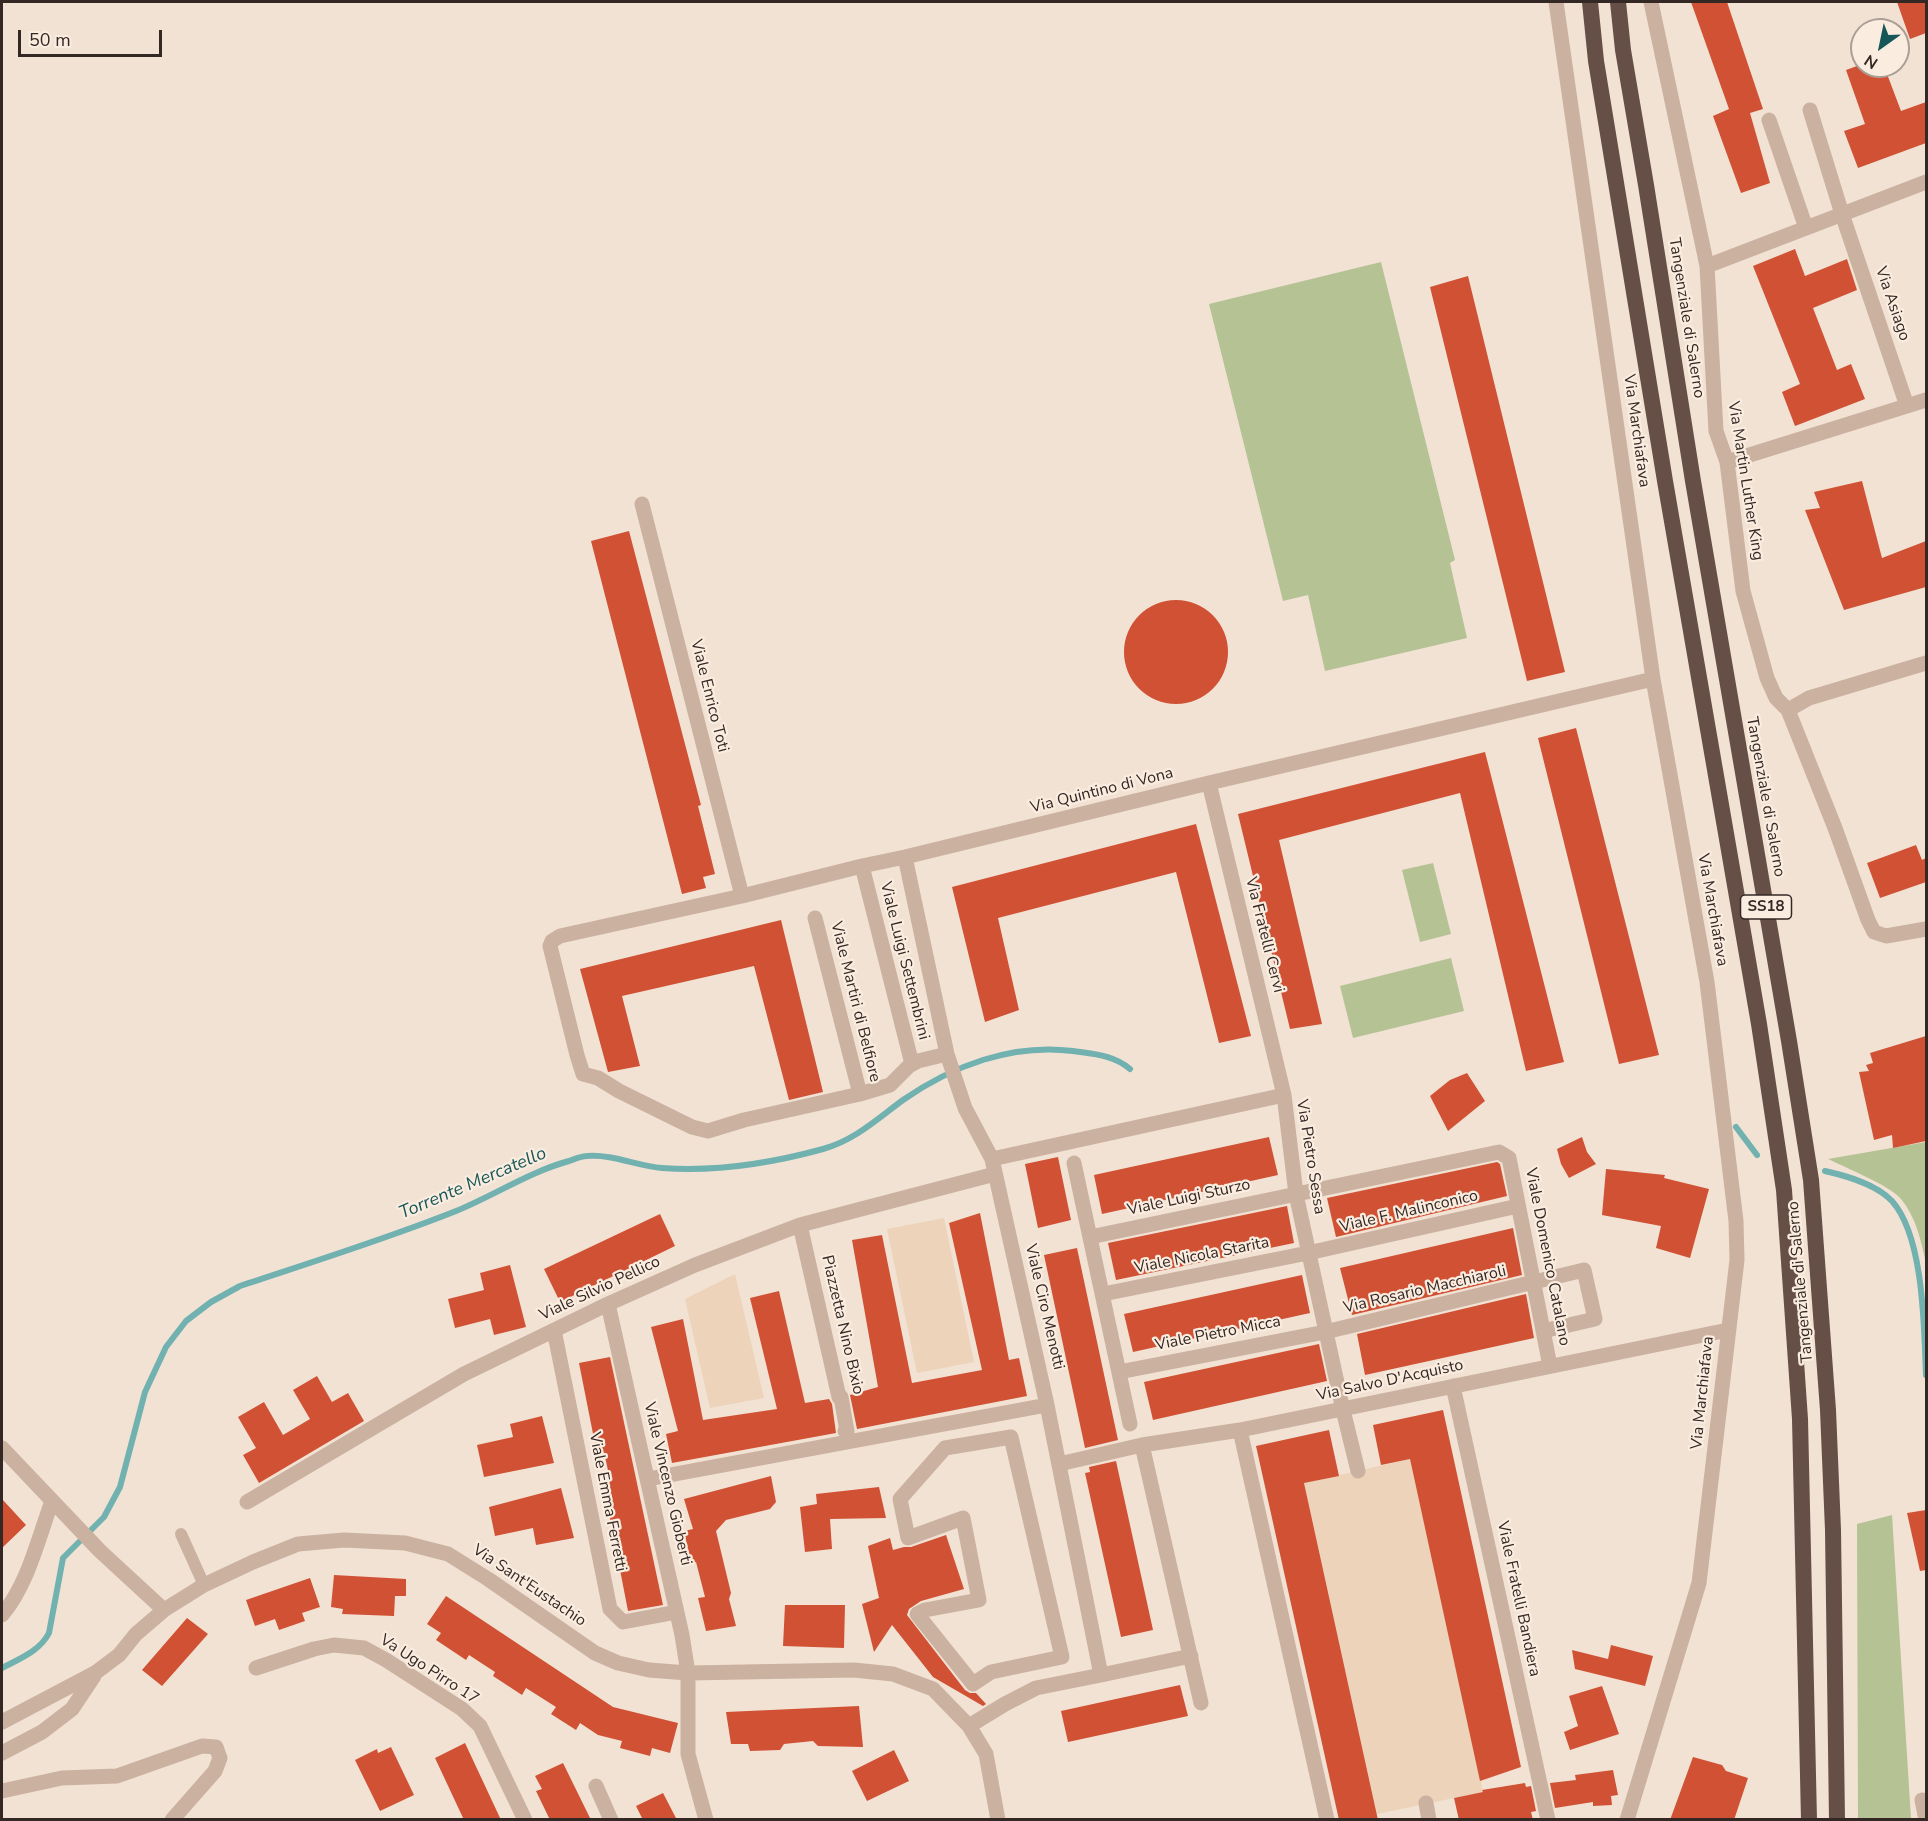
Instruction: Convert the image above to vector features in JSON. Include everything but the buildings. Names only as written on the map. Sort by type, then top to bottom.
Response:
[{"type":"highway","name":"Tangenziale di Salerno","points":[[1590,2],[1596,61],[1669,504],[1759,1024],[1784,1190],[1800,1419],[1809,1820]]},
{"type":"highway","name":"Tangenziale di Salerno","points":[[1618,2],[1623,50],[1693,482],[1811,1180],[1828,1410],[1833,1530],[1837,1820]]},
{"type":"street","name":"Via Marchiafava","points":[[1556,2],[1653,679],[1707,982],[1736,1221],[1737,1260],[1698,1583],[1627,1820]]},
{"type":"street","name":"Via Martin Luther King","points":[[1651,2],[1707,266],[1716,431],[1727,462],[1743,591],[1767,678],[1776,698],[1788,710],[1874,932],[1896,935],[1926,929]]},
{"type":"street","name":"Via Asiago","points":[[1810,110],[1842,214],[1907,406]]},
{"type":"street","points":[[1769,120],[1806,228]]},
{"type":"street","points":[[1707,266],[1926,182]]},
{"type":"street","points":[[1727,462],[1926,400]]},
{"type":"street","name":"Viale Enrico Toti","points":[[642,504],[742,896]]},
{"type":"street","points":[[1788,710],[1809,698],[1926,663]]},
{"type":"street","name":"Via Quintino di Vona","points":[[560,936],[742,896],[1653,679]]},
{"type":"street","name":"Via Fratelli Cervi","points":[[1209,783],[1284,1095]]},
{"type":"street","name":"Viale Luigi Settembrini","points":[[905,857],[947,1054],[964,1108]]},
{"type":"street","name":"Viale Luigi Settembrini","points":[[862,866],[912,1064]]},
{"type":"street","name":"Viale Martiri di Belfiore","points":[[815,918],[860,1094]]},
{"type":"street","name":"Viale Martiri di Belfiore","points":[[560,936],[552,941],[550,946],[583,1074],[598,1078],[664,1114],[708,1131],[744,1120],[890,1085],[912,1064],[947,1054]]},
{"type":"street","name":"Via Pietro Sessa","points":[[994,1167],[1284,1095],[1296,1194],[1342,1410],[1358,1471]]},
{"type":"street","name":"Viale Ciro Menotti","points":[[964,1108],[994,1167],[1047,1405],[1101,1675]]},
{"type":"street","name":"Viale Domenico Catalano","points":[[1296,1194],[1499,1152],[1509,1158],[1550,1366]]},
{"type":"street","points":[[1074,1163],[1130,1424]]},
{"type":"street","name":"Viale Silvio Pellico","points":[[247,1502],[464,1374],[608,1304],[696,1265],[800,1225],[994,1167]]},
{"type":"street","name":"Viale Luigi Sturzo","points":[[1090,1237],[1296,1194]]},
{"type":"street","name":"Viale F. Malinconico","points":[[1308,1253],[1518,1206]]},
{"type":"street","name":"Piazzetta Nino Bixio","points":[[800,1225],[839,1397],[837,1398],[843,1432],[846,1437]]},
{"type":"street","name":"Viale Nicola Starita","points":[[1102,1294],[1308,1253]]},
{"type":"street","name":"Via Rosario Macchiaroli","points":[[1325,1332],[1534,1284],[1584,1270],[1595,1319],[1543,1331]]},
{"type":"street","name":"Viale Vincenzo Gioberti","points":[[608,1304],[677,1612],[688,1672],[688,1754],[706,1820]]},
{"type":"street","name":"Viale Emma Ferretti","points":[[554,1330],[610,1609],[623,1622],[677,1612]]},
{"type":"street","name":"Via Salvo D'Acquisto","points":[[1059,1464],[1142,1445],[1240,1430],[1342,1410],[1728,1330]]},
{"type":"street","name":"Viale Pietro Micca","points":[[1119,1372],[1325,1332]]},
{"type":"street","name":"Viale Fratelli Bandiera","points":[[1453,1386],[1548,1820]]},
{"type":"street","points":[[648,1479],[846,1437],[1047,1405]]},
{"type":"street","points":[[1240,1430],[1328,1820]]},
{"type":"street","points":[[1011,1437],[1062,1657],[991,1672],[973,1684],[917,1614],[926,1610],[979,1600],[963,1518],[908,1538],[900,1500],[945,1448],[1011,1437]]},
{"type":"street","points":[[1142,1445],[1201,1703]]},
{"type":"street","points":[[2,1448],[100,1551],[164,1610]]},
{"type":"street","points":[[2,1615],[12,1602],[28,1568],[52,1501]]},
{"type":"street","name":"Via Sant'Eustachio","points":[[2,1722],[95,1673],[119,1655],[136,1634],[164,1610],[204,1585],[253,1562],[298,1544],[344,1540],[405,1544],[448,1554],[596,1653],[618,1663],[649,1670],[688,1672],[854,1670],[893,1674],[933,1689],[969,1726],[986,1754],[998,1820]]},
{"type":"street","name":"Va Ugo Pirro 17","points":[[256,1668],[314,1649],[334,1645],[364,1648],[386,1660],[462,1709],[480,1726],[525,1820]]},
{"type":"street","points":[[969,1726],[1036,1688],[1191,1656]]},
{"type":"street","points":[[2,1753],[42,1732],[72,1709],[95,1673]]},
{"type":"street","points":[[2,1791],[62,1778],[117,1776],[202,1746],[216,1748],[220,1758],[215,1771],[172,1820]]},
{"type":"street","points":[[596,1786],[611,1820]]},
{"type":"street","points":[[1922,1800],[1926,1820]]},
{"type":"street","points":[[1426,1803],[1430,1820]]},
{"type":"lane","points":[[181,1534],[204,1585]]},
{"type":"green space","points":[[1381,262],[1455,560],[1450,563],[1467,638],[1325,671],[1308,595],[1283,601],[1209,304]]},
{"type":"green space","points":[[1433,863],[1451,934],[1420,942],[1402,870]]},
{"type":"green space","points":[[1451,958],[1464,1011],[1353,1038],[1340,986]]},
{"type":"green space","points":[[1926,1142],[1926,1263],[1914,1221],[1901,1199],[1878,1183],[1828,1159]]},
{"type":"green space","points":[[1892,1515],[1911,1819],[1858,1819],[1857,1524]]},
{"type":"shaded area","points":[[944,1218],[974,1362],[917,1373],[887,1229]]},
{"type":"shaded area","points":[[735,1274],[764,1398],[710,1408],[685,1299]]},
{"type":"shaded area","points":[[1410,1459],[1483,1792],[1377,1814],[1304,1483]]},
{"type":"waterway","name":"Torrente Mercatello","points":[[2,1668],[35,1650],[49,1633],[63,1558],[104,1517],[120,1487],[145,1392],[166,1347],[186,1321],[211,1302],[240,1286],[430,1221],[470,1205],[540,1171],[582,1156],[606,1157],[662,1168],[702,1169],[764,1162],[804,1154],[835,1145],[856,1135],[903,1100],[962,1067],[1005,1054],[1028,1050],[1050,1049],[1096,1054],[1124,1064],[1130,1069]]},
{"type":"waterway","points":[[1736,1127],[1757,1155]]},
{"type":"waterway","points":[[1825,1171],[1870,1185],[1892,1201],[1903,1217],[1911,1237],[1920,1284],[1926,1375]]}]
